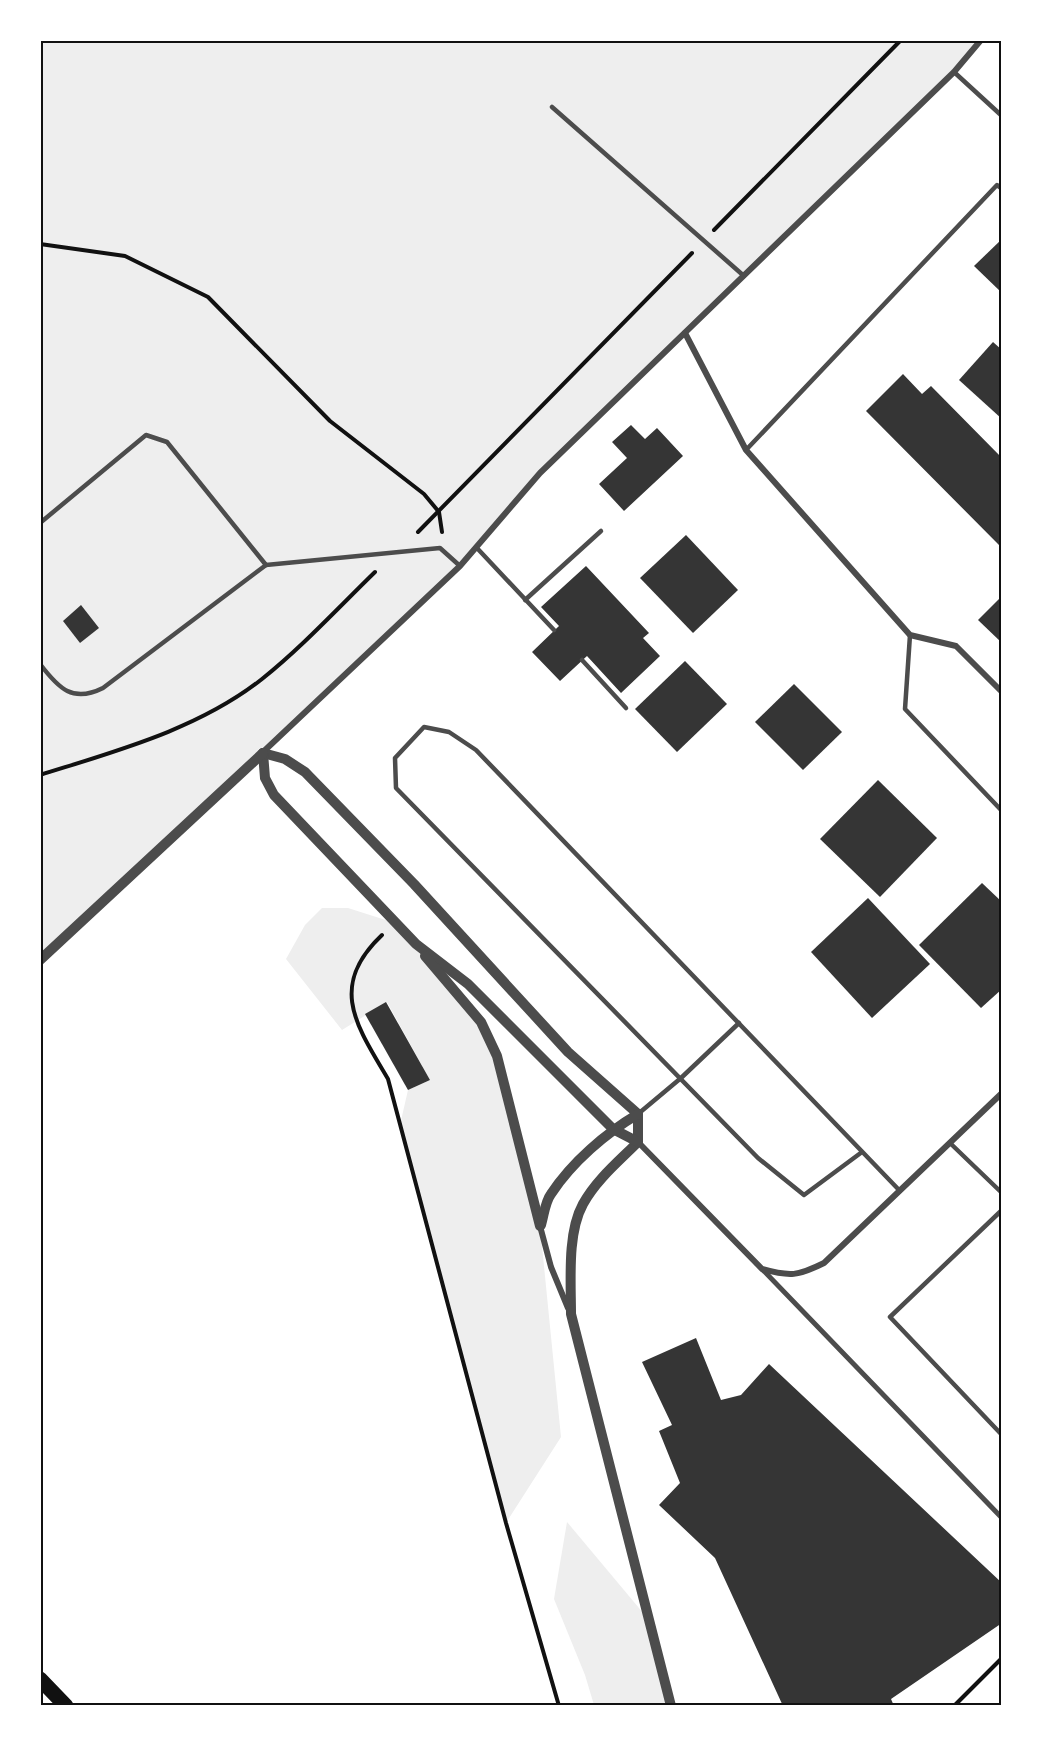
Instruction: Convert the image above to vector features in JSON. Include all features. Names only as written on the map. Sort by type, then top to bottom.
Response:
[{"type":"main road","points":[[40,1679],[66,1706]]},
{"type":"street","points":[[40,960],[460,566],[540,473],[954,72],[981,40]]},
{"type":"street","points":[[685,333],[746,450],[910,635],[956,646],[1002,692]]},
{"type":"street","points":[[262,753],[265,778],[274,795],[416,944],[448,986],[481,1022],[497,1056],[551,1267],[571,1314],[671,1706]]},
{"type":"street","points":[[262,753],[285,759],[305,772],[414,884],[568,1052],[638,1114],[638,1142],[596,1186],[582,1206],[572,1247],[571,1314]]},
{"type":"street","points":[[416,944],[468,984],[613,1129],[638,1142],[1002,1518]]},
{"type":"street","points":[[762,1269],[786,1276],[804,1273],[824,1263],[1002,1092]]},
{"type":"street","points":[[540,1226],[550,1195],[613,1129],[638,1114]]},
{"type":"lane","points":[[954,72],[1002,116]]},
{"type":"lane","points":[[552,107],[744,276]]},
{"type":"lane","points":[[746,450],[1002,180]]},
{"type":"lane","points":[[997,185],[1002,189]]},
{"type":"lane","points":[[40,523],[146,435],[167,442],[266,565]]},
{"type":"lane","points":[[525,600],[601,531]]},
{"type":"lane","points":[[476,547],[554,630]]},
{"type":"lane","points":[[40,664],[67,692],[79,696],[90,694],[103,688],[266,565],[440,548],[460,566]]},
{"type":"lane","points":[[910,635],[905,710],[1002,811]]},
{"type":"lane","points":[[582,660],[626,708]]},
{"type":"lane","points":[[862,1152],[804,1195],[758,1158],[396,788],[395,758],[424,727],[449,732],[476,750],[900,1191]]},
{"type":"lane","points":[[638,1114],[681,1078],[739,1023]]},
{"type":"lane","points":[[950,1143],[1002,1193]]},
{"type":"lane","points":[[1002,1210],[890,1317],[1002,1435]]},
{"type":"path","points":[[40,775],[135,745],[203,715],[262,679],[439,512],[901,40]]},
{"type":"path","points":[[40,244],[125,256],[208,297],[330,421],[408,480],[439,512],[443,527],[440,548]]},
{"type":"path","points":[[395,922],[376,941],[355,968],[350,988],[351,1006],[359,1031],[388,1079],[503,1512],[559,1706]]},
{"type":"path","points":[[954,1706],[1002,1658]]},
{"type":"shaded area","points":[[41,41],[981,41],[954,72],[540,473],[460,566],[41,960]]},
{"type":"shaded area","points":[[322,908],[348,908],[395,923],[481,1022],[497,1056],[540,1226],[561,1437],[506,1523],[400,1125],[408,1090],[430,1080],[387,1002],[342,1030],[286,959],[305,925]]},
{"type":"shaded area","points":[[567,1522],[649,1620],[671,1705],[594,1705],[585,1675],[554,1599]]},
{"type":"building","points":[[1002,239],[1002,293],[974,266]]},
{"type":"building","points":[[993,342],[1002,350],[1002,419],[959,380]]},
{"type":"building","points":[[903,374],[922,394],[931,386],[1002,458],[1002,543],[999,545],[866,411]]},
{"type":"building","points":[[631,425],[645,439],[657,428],[683,456],[624,511],[599,484],[627,458],[612,442]]},
{"type":"building","points":[[686,535],[738,590],[693,633],[640,578]]},
{"type":"building","points":[[586,566],[649,633],[643,638],[660,656],[621,693],[587,656],[560,681],[532,652],[559,626],[541,607]]},
{"type":"building","points":[[1002,596],[1002,643],[978,620]]},
{"type":"building","points":[[81,605],[99,628],[80,643],[63,621]]},
{"type":"building","points":[[685,661],[727,704],[677,752],[635,709]]},
{"type":"building","points":[[794,684],[842,732],[803,770],[755,722]]},
{"type":"building","points":[[878,780],[937,838],[880,897],[820,839]]},
{"type":"building","points":[[982,883],[1002,902],[1002,989],[981,1008],[919,945]]},
{"type":"building","points":[[868,898],[930,964],[872,1018],[811,952]]},
{"type":"building","points":[[386,1002],[430,1080],[408,1090],[365,1014]]},
{"type":"building","points":[[696,1338],[721,1400],[741,1395],[769,1364],[1002,1583],[1002,1623],[891,1699],[894,1706],[783,1706],[715,1558],[659,1505],[680,1483],[659,1431],[672,1425],[642,1362]]}]
